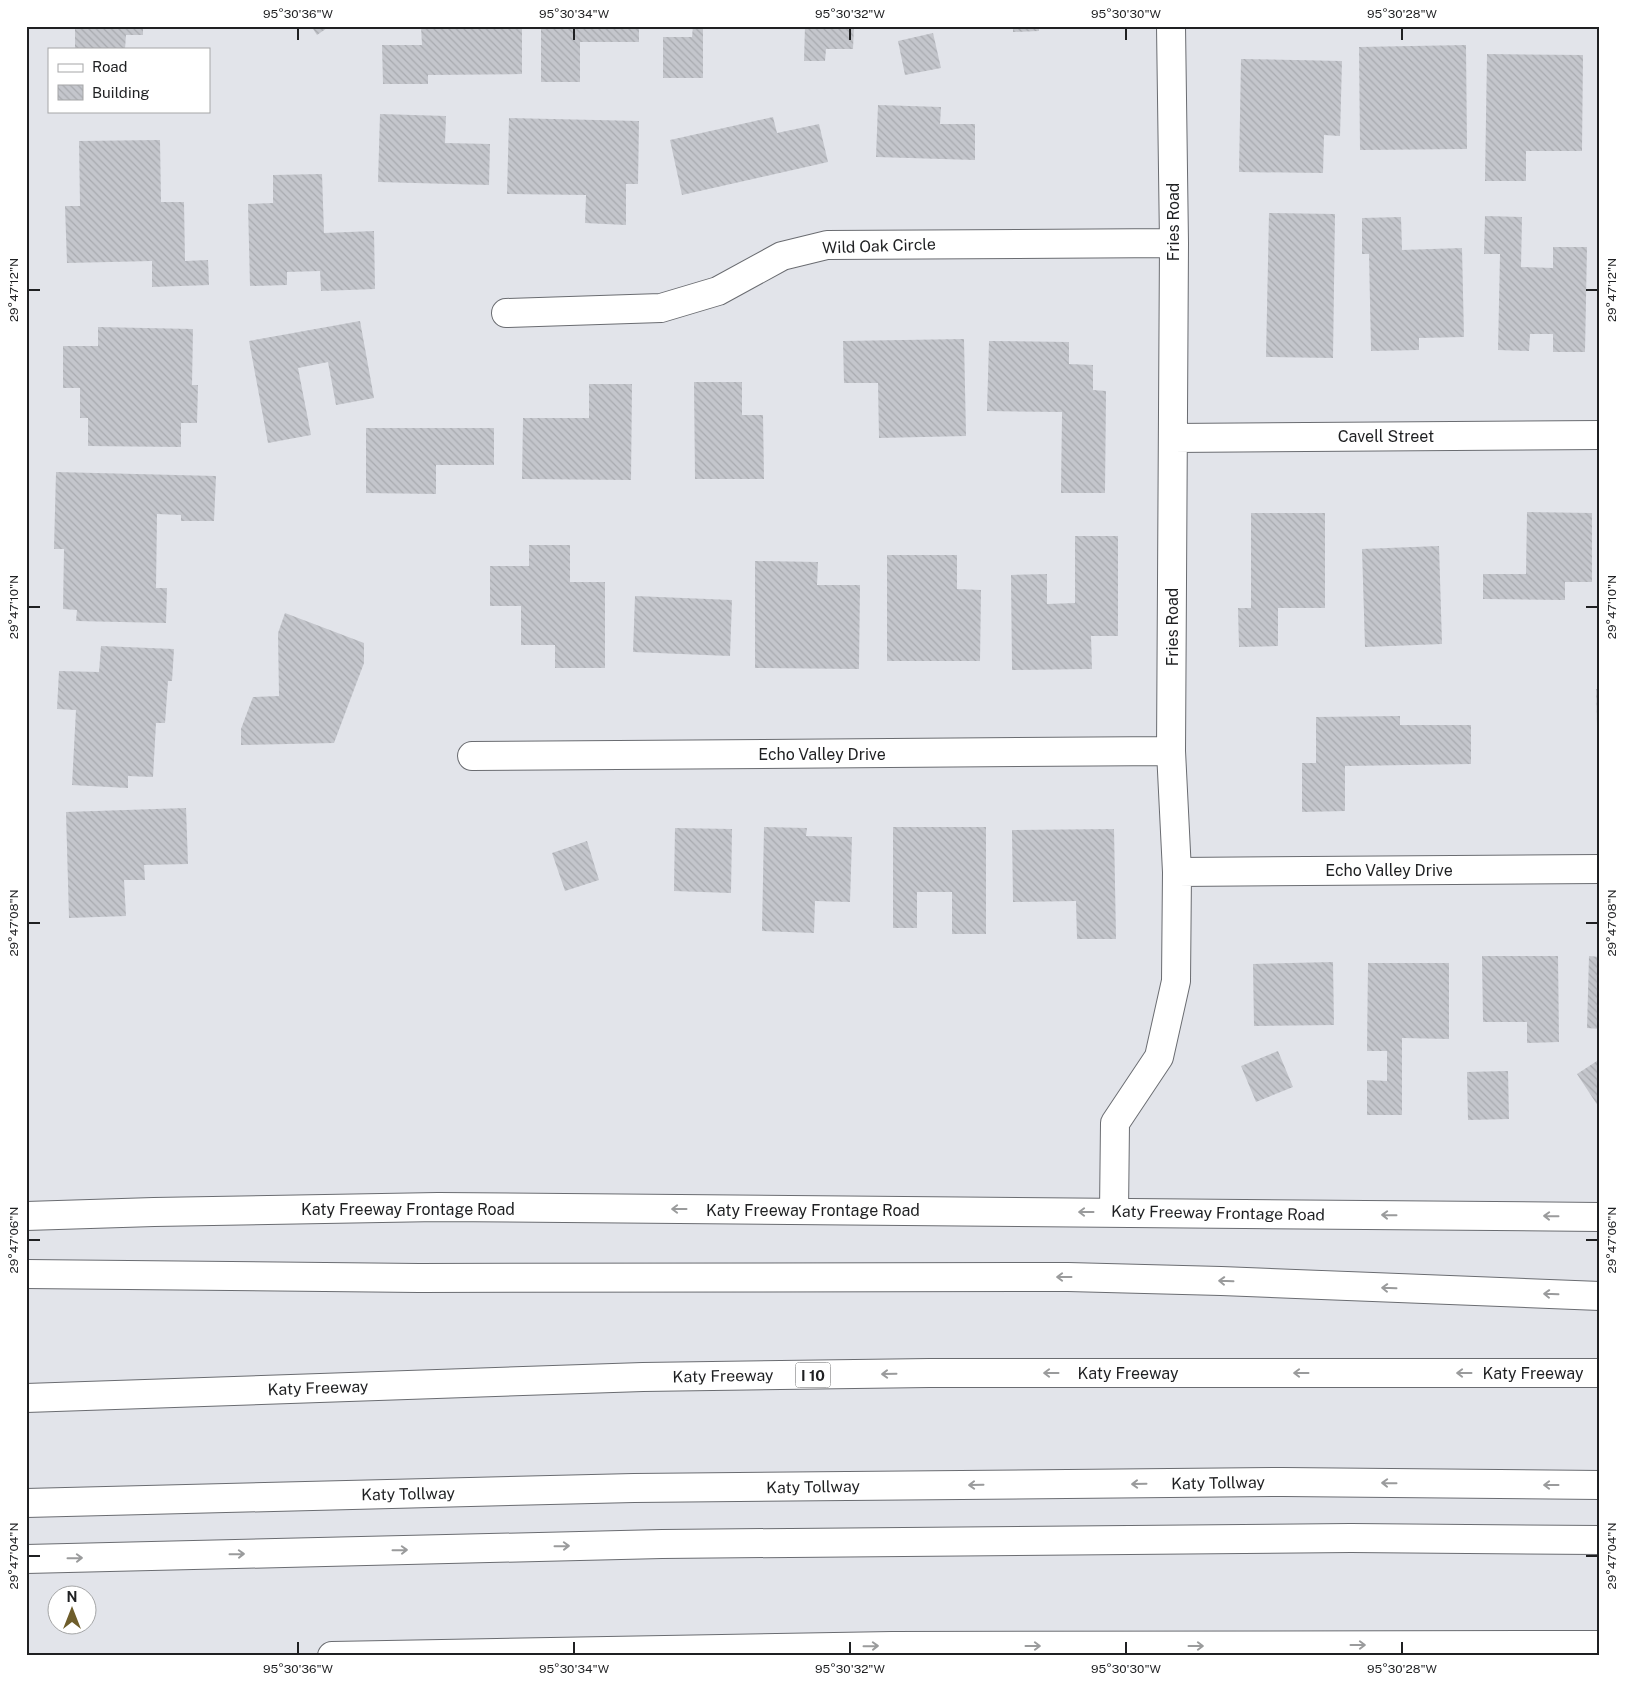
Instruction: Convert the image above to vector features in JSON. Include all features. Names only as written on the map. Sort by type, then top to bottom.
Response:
[{"type":"main road","name":"Fries Road","points":[[1114,1212],[1115,1123],[1159,1057],[1176,981],[1177,872],[1171,751],[1174,243],[1172,26]]},
{"type":"main road","name":"Wild Oak Circle","points":[[506,313],[661,308],[718,291],[782,256],[826,245],[1174,243]]},
{"type":"main road","name":"Cavell Street","points":[[1173,438],[1600,435]]},
{"type":"main road","name":"Echo Valley Drive","points":[[472,756],[1171,751]]},
{"type":"main road","name":"Echo Valley Drive","points":[[1177,872],[1600,869]]},
{"type":"main road","name":"Katy Freeway Frontage Road","points":[[26,1216],[438,1207],[1600,1217]]},
{"type":"main road","points":[[26,1274],[419,1278],[1068,1276],[1221,1280],[1600,1296]]},
{"type":"main road","name":"Katy Freeway","points":[[26,1398],[662,1377],[929,1373],[1600,1373]]},
{"type":"main road","name":"Katy Tollway","points":[[26,1503],[644,1488],[1283,1482],[1600,1485]]},
{"type":"main road","points":[[26,1559],[662,1544],[1341,1538],[1600,1540]]},
{"type":"main road","points":[[332,1656],[892,1646],[1600,1645]]},
{"type":"building","points":[[75,26],[143,26],[143,35],[126,35],[125,48],[75,48]]},
{"type":"building","points":[[311,26],[330,26],[317,35]]},
{"type":"building","points":[[421,26],[522,26],[522,74],[428,75],[428,84],[383,84],[382,45],[422,45]]},
{"type":"building","points":[[541,26],[639,26],[639,42],[580,42],[580,82],[541,82]]},
{"type":"building","points":[[693,26],[703,26],[703,78],[663,78],[663,37],[692,37]]},
{"type":"building","points":[[805,26],[854,26],[853,49],[826,49],[825,61],[804,61]]},
{"type":"building","points":[[1013,26],[1039,26],[1039,31],[1013,32]]},
{"type":"building","points":[[933,33],[941,68],[905,75],[898,41]]},
{"type":"building","points":[[1466,45],[1467,149],[1360,150],[1359,47]]},
{"type":"building","points":[[1487,54],[1583,55],[1582,151],[1526,151],[1526,181],[1485,181]]},
{"type":"building","points":[[1241,59],[1342,61],[1340,136],[1324,135],[1323,173],[1239,172]]},
{"type":"building","points":[[878,105],[941,107],[940,124],[975,124],[975,160],[876,157]]},
{"type":"building","points":[[380,114],[446,116],[445,143],[490,144],[489,185],[378,182]]},
{"type":"building","points":[[773,117],[777,133],[819,124],[828,162],[682,195],[670,140]]},
{"type":"building","points":[[509,118],[639,121],[638,184],[626,184],[626,225],[585,223],[586,195],[507,194]]},
{"type":"building","points":[[160,140],[161,202],[184,202],[185,261],[208,260],[209,285],[152,287],[152,261],[67,263],[65,206],[80,206],[79,141]]},
{"type":"building","points":[[322,174],[324,233],[374,231],[375,289],[321,291],[320,271],[287,272],[287,285],[250,286],[248,204],[273,203],[273,175]]},
{"type":"building","points":[[1269,213],[1335,214],[1333,358],[1266,357]]},
{"type":"building","points":[[1485,216],[1522,217],[1521,267],[1553,268],[1553,247],[1587,247],[1585,352],[1553,352],[1553,334],[1530,334],[1529,351],[1498,350],[1500,254],[1484,254]]},
{"type":"building","points":[[1401,217],[1402,250],[1462,248],[1464,337],[1419,338],[1419,350],[1371,351],[1369,254],[1362,254],[1362,218]]},
{"type":"building","points":[[360,321],[374,398],[336,405],[328,362],[298,368],[311,435],[268,443],[249,341]]},
{"type":"building","points":[[98,327],[193,329],[192,385],[198,385],[197,423],[181,423],[181,447],[88,446],[88,418],[80,418],[80,388],[63,388],[63,346],[98,346]]},
{"type":"building","points":[[964,339],[966,436],[879,438],[878,383],[844,383],[843,341]]},
{"type":"building","points":[[989,341],[1069,342],[1069,364],[1093,365],[1093,390],[1106,391],[1105,493],[1061,493],[1062,412],[987,411]]},
{"type":"building","points":[[694,382],[742,382],[742,415],[763,415],[764,479],[695,479]]},
{"type":"building","points":[[589,384],[632,384],[631,480],[522,479],[523,418],[589,418]]},
{"type":"building","points":[[366,428],[494,428],[494,465],[436,465],[436,494],[366,493]]},
{"type":"building","points":[[56,472],[216,476],[214,521],[181,521],[181,515],[157,514],[156,588],[167,588],[166,623],[76,621],[77,610],[63,609],[64,549],[54,549]]},
{"type":"building","points":[[1527,512],[1592,513],[1592,582],[1565,582],[1565,600],[1483,599],[1483,574],[1526,574]]},
{"type":"building","points":[[1251,513],[1325,513],[1325,608],[1278,608],[1278,646],[1239,647],[1238,608],[1251,608]]},
{"type":"building","points":[[1075,536],[1118,536],[1118,636],[1091,636],[1092,669],[1012,670],[1011,575],[1047,574],[1047,604],[1075,603]]},
{"type":"building","points":[[529,545],[570,545],[570,582],[605,582],[605,668],[555,668],[555,645],[521,645],[521,606],[490,606],[490,566],[529,566]]},
{"type":"building","points":[[1439,546],[1442,644],[1365,647],[1362,549]]},
{"type":"building","points":[[887,555],[957,555],[957,589],[981,590],[980,661],[887,661]]},
{"type":"building","points":[[755,561],[818,562],[817,585],[860,585],[859,669],[755,668]]},
{"type":"building","points":[[635,596],[732,600],[730,656],[633,652]]},
{"type":"building","points":[[285,613],[364,643],[364,663],[334,743],[241,745],[241,729],[253,697],[279,696],[278,633]]},
{"type":"building","points":[[101,646],[174,649],[172,681],[168,681],[165,723],[156,723],[153,777],[128,776],[128,788],[72,785],[76,710],[57,709],[59,671],[99,672]]},
{"type":"building","points":[[1596,689],[1600,689],[1600,764],[1598,764]]},
{"type":"building","points":[[1400,716],[1400,725],[1471,725],[1471,764],[1345,766],[1345,811],[1302,812],[1302,763],[1316,763],[1316,717]]},
{"type":"building","points":[[186,808],[188,864],[144,865],[145,880],[124,880],[126,916],[69,918],[66,812]]},
{"type":"building","points":[[764,827],[807,828],[806,836],[852,837],[850,902],[815,901],[814,933],[762,931]]},
{"type":"building","points":[[893,827],[986,827],[986,934],[952,934],[952,892],[917,892],[917,928],[893,928]]},
{"type":"building","points":[[675,828],[732,829],[731,893],[674,891]]},
{"type":"building","points":[[1114,829],[1116,939],[1077,939],[1076,901],[1013,902],[1012,830]]},
{"type":"building","points":[[587,841],[599,880],[565,891],[552,853]]},
{"type":"building","points":[[1482,956],[1558,956],[1559,1042],[1527,1043],[1527,1022],[1483,1022]]},
{"type":"building","points":[[1589,956],[1600,957],[1600,1029],[1587,1028]]},
{"type":"building","points":[[1333,962],[1334,1025],[1254,1026],[1253,964]]},
{"type":"building","points":[[1368,963],[1449,963],[1449,1039],[1402,1038],[1402,1115],[1367,1115],[1367,1080],[1387,1081],[1387,1051],[1367,1051]]},
{"type":"building","points":[[1278,1051],[1293,1087],[1256,1102],[1241,1066]]},
{"type":"building","points":[[1600,1059],[1600,1105],[1598,1106],[1577,1074]]},
{"type":"building","points":[[1508,1071],[1509,1119],[1468,1120],[1467,1072]]}]
